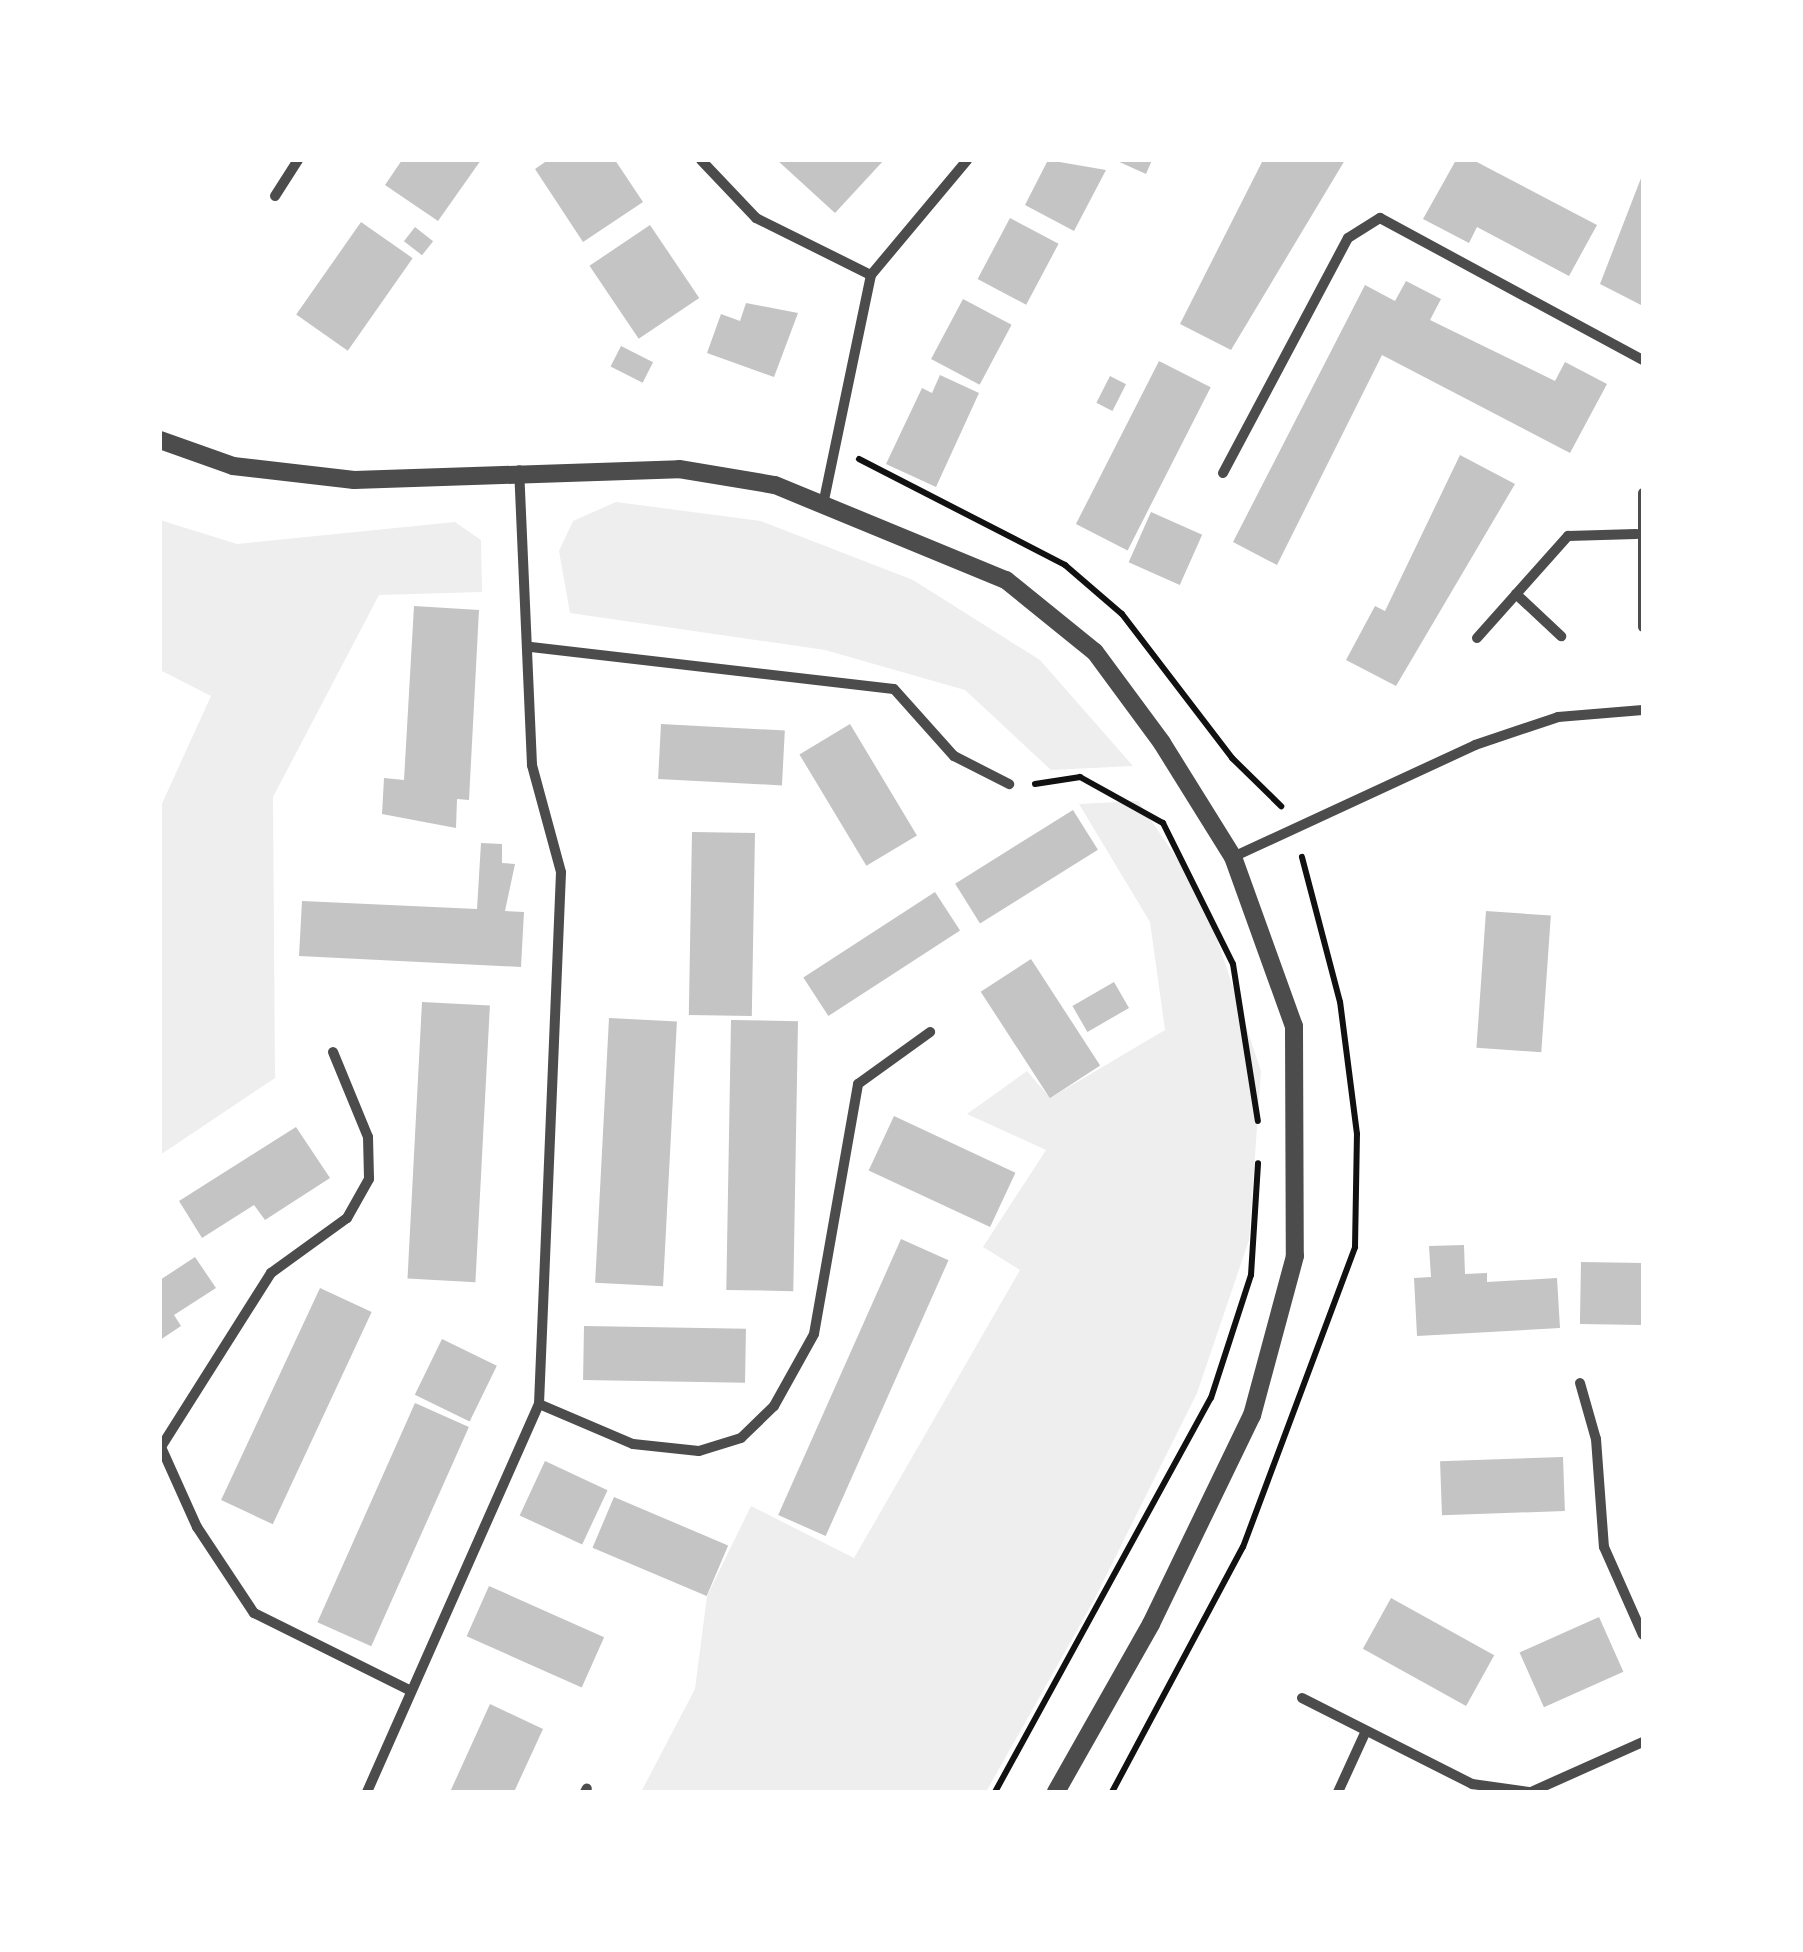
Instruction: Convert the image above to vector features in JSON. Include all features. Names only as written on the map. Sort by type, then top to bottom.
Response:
[{"type":"street","points":[[275,196],[298,160]]},
{"type":"street","points":[[700,160],[756,218],[871,274]]},
{"type":"street","points":[[824,500],[871,274],[967,160]]},
{"type":"street","points":[[1223,473],[1348,238],[1380,218],[1643,360]]},
{"type":"street","points":[[160,440],[233,466],[354,480],[519,469],[678,469],[824,500],[1006,580],[1095,652],[1233,858],[1294,1026],[1296,1256],[1252,1415],[1151,1624],[1056,1792]]},
{"type":"street","points":[[367,1792],[408,1689],[539,1404],[561,890],[532,765],[531,647],[519,469]]},
{"type":"street","points":[[1643,493],[1636,534],[1643,626]]},
{"type":"street","points":[[1477,638],[1568,536],[1636,534]]},
{"type":"street","points":[[1516,594],[1561,636]]},
{"type":"street","points":[[531,647],[894,689],[954,756],[1009,784]]},
{"type":"street","points":[[1233,858],[1297,823],[1558,718],[1643,710]]},
{"type":"street","points":[[539,1404],[633,1444],[698,1451],[741,1438],[774,1406],[814,1334],[858,1084],[930,1032]]},
{"type":"street","points":[[332,1052],[368,1137],[369,1178],[346,1218],[271,1273],[161,1448],[198,1527],[254,1613],[408,1689]]},
{"type":"street","points":[[1580,1384],[1596,1440],[1604,1547],[1643,1635]]},
{"type":"street","points":[[1302,1698],[1364,1733],[1472,1784],[1530,1792],[1643,1742]]},
{"type":"street","points":[[1338,1792],[1364,1733]]},
{"type":"path","points":[[834,449],[1066,566],[1122,614],[1232,758],[1297,823],[1340,1002],[1357,1134],[1354,1247],[1243,1548],[1112,1792]]},
{"type":"path","points":[[1009,784],[1080,777],[1163,823],[1232,964],[1260,1131]]},
{"type":"path","points":[[996,1792],[1211,1398],[1251,1275],[1259,1149]]},
{"type":"shaded area","points":[[616,502],[761,521],[913,580],[1040,660],[1133,766],[1051,770],[965,690],[825,650],[570,613],[559,551],[573,521]]},
{"type":"shaded area","points":[[160,520],[237,544],[455,522],[481,540],[482,592],[379,595],[273,797],[275,1078],[160,1155],[160,808],[211,696],[160,670]]},
{"type":"shaded area","points":[[1138,801],[1203,897],[1261,1071],[1249,1240],[1197,1393],[1094,1600],[986,1792],[641,1792],[695,1689],[707,1596],[751,1506],[854,1558],[1020,1270],[983,1247],[1046,1150],[967,1114],[1027,1071],[1050,1098],[1165,1030],[1150,922],[1079,804]]},
{"type":"building","points":[[402,160],[481,160],[438,221],[385,185]]},
{"type":"building","points":[[548,160],[615,160],[643,202],[583,242],[535,169]]},
{"type":"building","points":[[777,160],[884,160],[835,213]]},
{"type":"building","points":[[1048,160],[1106,170],[1074,231],[1025,205]]},
{"type":"building","points":[[1115,160],[1152,160],[1146,174]]},
{"type":"building","points":[[1263,160],[1345,160],[1231,350],[1180,324]]},
{"type":"building","points":[[1456,160],[1473,160],[1597,225],[1569,276],[1477,227],[1469,243],[1423,219]]},
{"type":"building","points":[[1643,173],[1643,306],[1600,284]]},
{"type":"building","points":[[1010,218],[1059,244],[1026,305],[978,279]]},
{"type":"building","points":[[361,222],[413,258],[348,351],[296,315]]},
{"type":"building","points":[[650,225],[699,298],[639,339],[589,266]]},
{"type":"building","points":[[415,227],[433,241],[422,255],[404,241]]},
{"type":"building","points":[[1406,281],[1441,299],[1430,320],[1555,381],[1565,362],[1607,384],[1570,453],[1382,355],[1277,565],[1233,542],[1365,285],[1395,301]]},
{"type":"building","points":[[963,299],[1012,325],[980,385],[931,359]]},
{"type":"building","points":[[746,303],[798,313],[774,377],[707,353],[721,314],[740,321]]},
{"type":"building","points":[[621,346],[653,362],[643,383],[611,366]]},
{"type":"building","points":[[1159,361],[1211,387],[1128,550],[1076,524]]},
{"type":"building","points":[[940,375],[979,393],[936,487],[886,464],[922,388],[932,393]]},
{"type":"building","points":[[1110,376],[1126,384],[1112,411],[1096,403]]},
{"type":"building","points":[[1460,455],[1515,484],[1396,686],[1346,660],[1375,606],[1385,611]]},
{"type":"building","points":[[1151,512],[1202,535],[1180,585],[1129,562]]},
{"type":"building","points":[[414,606],[479,610],[469,800],[457,799],[456,828],[382,814],[384,778],[404,780]]},
{"type":"building","points":[[661,724],[785,730],[782,785],[658,779]]},
{"type":"building","points":[[850,724],[917,835],[866,866],[799,754]]},
{"type":"building","points":[[1073,810],[1098,850],[980,924],[955,884]]},
{"type":"building","points":[[692,832],[755,833],[752,1016],[689,1015]]},
{"type":"building","points":[[481,843],[502,844],[502,863],[515,864],[505,911],[524,912],[521,967],[299,956],[302,901],[477,909]]},
{"type":"building","points":[[935,892],[960,931],[828,1016],[803,978]]},
{"type":"building","points":[[1486,911],[1551,916],[1541,1052],[1476,1048]]},
{"type":"building","points":[[1031,959],[1100,1066],[1050,1098],[981,992]]},
{"type":"building","points":[[1114,982],[1129,1008],[1087,1032],[1072,1006]]},
{"type":"building","points":[[422,1002],[490,1006],[475,1282],[408,1279]]},
{"type":"building","points":[[609,1018],[677,1022],[663,1286],[595,1283]]},
{"type":"building","points":[[731,1020],[798,1021],[793,1291],[726,1290]]},
{"type":"building","points":[[894,1116],[1015,1173],[990,1227],[869,1170]]},
{"type":"building","points":[[296,1127],[330,1178],[265,1220],[254,1205],[202,1238],[179,1201]]},
{"type":"building","points":[[901,1239],[949,1260],[826,1536],[778,1515]]},
{"type":"building","points":[[1464,1245],[1465,1274],[1487,1273],[1487,1282],[1557,1278],[1560,1328],[1417,1336],[1414,1278],[1431,1277],[1429,1246]]},
{"type":"building","points":[[195,1257],[216,1288],[174,1315],[181,1326],[160,1340],[160,1280]]},
{"type":"building","points":[[1581,1262],[1643,1263],[1642,1325],[1580,1324]]},
{"type":"building","points":[[320,1288],[372,1312],[273,1524],[221,1500]]},
{"type":"building","points":[[584,1326],[746,1329],[745,1383],[583,1380]]},
{"type":"building","points":[[442,1339],[497,1366],[470,1421],[415,1395]]},
{"type":"building","points":[[415,1403],[469,1427],[371,1646],[317,1622]]},
{"type":"building","points":[[1563,1457],[1565,1511],[1442,1515],[1440,1461]]},
{"type":"building","points":[[545,1461],[608,1490],[582,1545],[520,1515]]},
{"type":"building","points":[[614,1497],[728,1545],[707,1596],[593,1548]]},
{"type":"building","points":[[489,1586],[604,1637],[582,1687],[467,1636]]},
{"type":"building","points":[[1391,1598],[1494,1655],[1466,1706],[1363,1649]]},
{"type":"building","points":[[1599,1617],[1623,1672],[1544,1707],[1520,1652]]},
{"type":"building","points":[[490,1704],[543,1729],[514,1792],[450,1792]]}]
